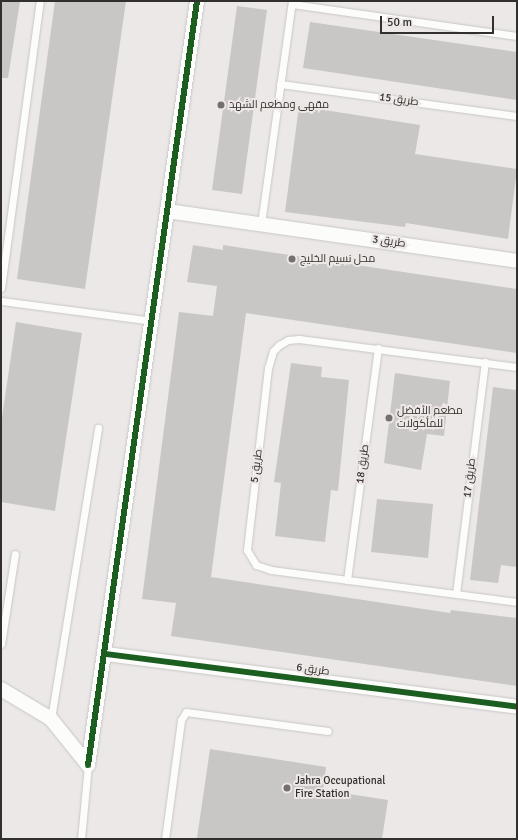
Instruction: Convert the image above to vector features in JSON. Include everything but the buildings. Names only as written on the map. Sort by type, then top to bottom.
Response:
[{"type":"street","points":[[88,765],[106,654],[197,1]]},
{"type":"street","name":"طريق 3","points":[[167,211],[517,261]]},
{"type":"street","name":"طريق 6","points":[[106,654],[517,707]]},
{"type":"street","points":[[1,689],[51,719],[88,765]]},
{"type":"lane","points":[[1,288],[40,1]]},
{"type":"lane","points":[[261,224],[292,3],[517,36]]},
{"type":"lane","name":"طريق 15","points":[[280,84],[517,116]]},
{"type":"lane","points":[[1,301],[152,321]]},
{"type":"lane","name":"طريق 5","points":[[517,367],[378,348],[288,340],[273,352],[268,368],[247,550],[250,559],[256,564],[271,570],[517,602]]},
{"type":"lane","name":"طريق 18","points":[[347,580],[378,348]]},
{"type":"lane","name":"طريق 17","points":[[456,594],[485,362]]},
{"type":"lane","points":[[51,719],[98,428]]},
{"type":"lane","points":[[1,644],[16,554]]},
{"type":"lane","points":[[164,839],[181,720],[186,712],[328,731]]},
{"type":"lane","points":[[81,839],[88,765]]},
{"type":"cycle path","points":[[88,765],[197,1]]},
{"type":"cycle path","points":[[106,654],[517,707]]},
{"type":"place","name":"مقهى ومطعم الشهد","points":[[221,105]]},
{"type":"place","name":"محل نسيم الخليج","points":[[292,259]]},
{"type":"place","name":"مطعم الأفضل للمأكولات","points":[[389,418]]},
{"type":"place","name":"Jahra Occupational Fire Station","points":[[287,788]]}]
